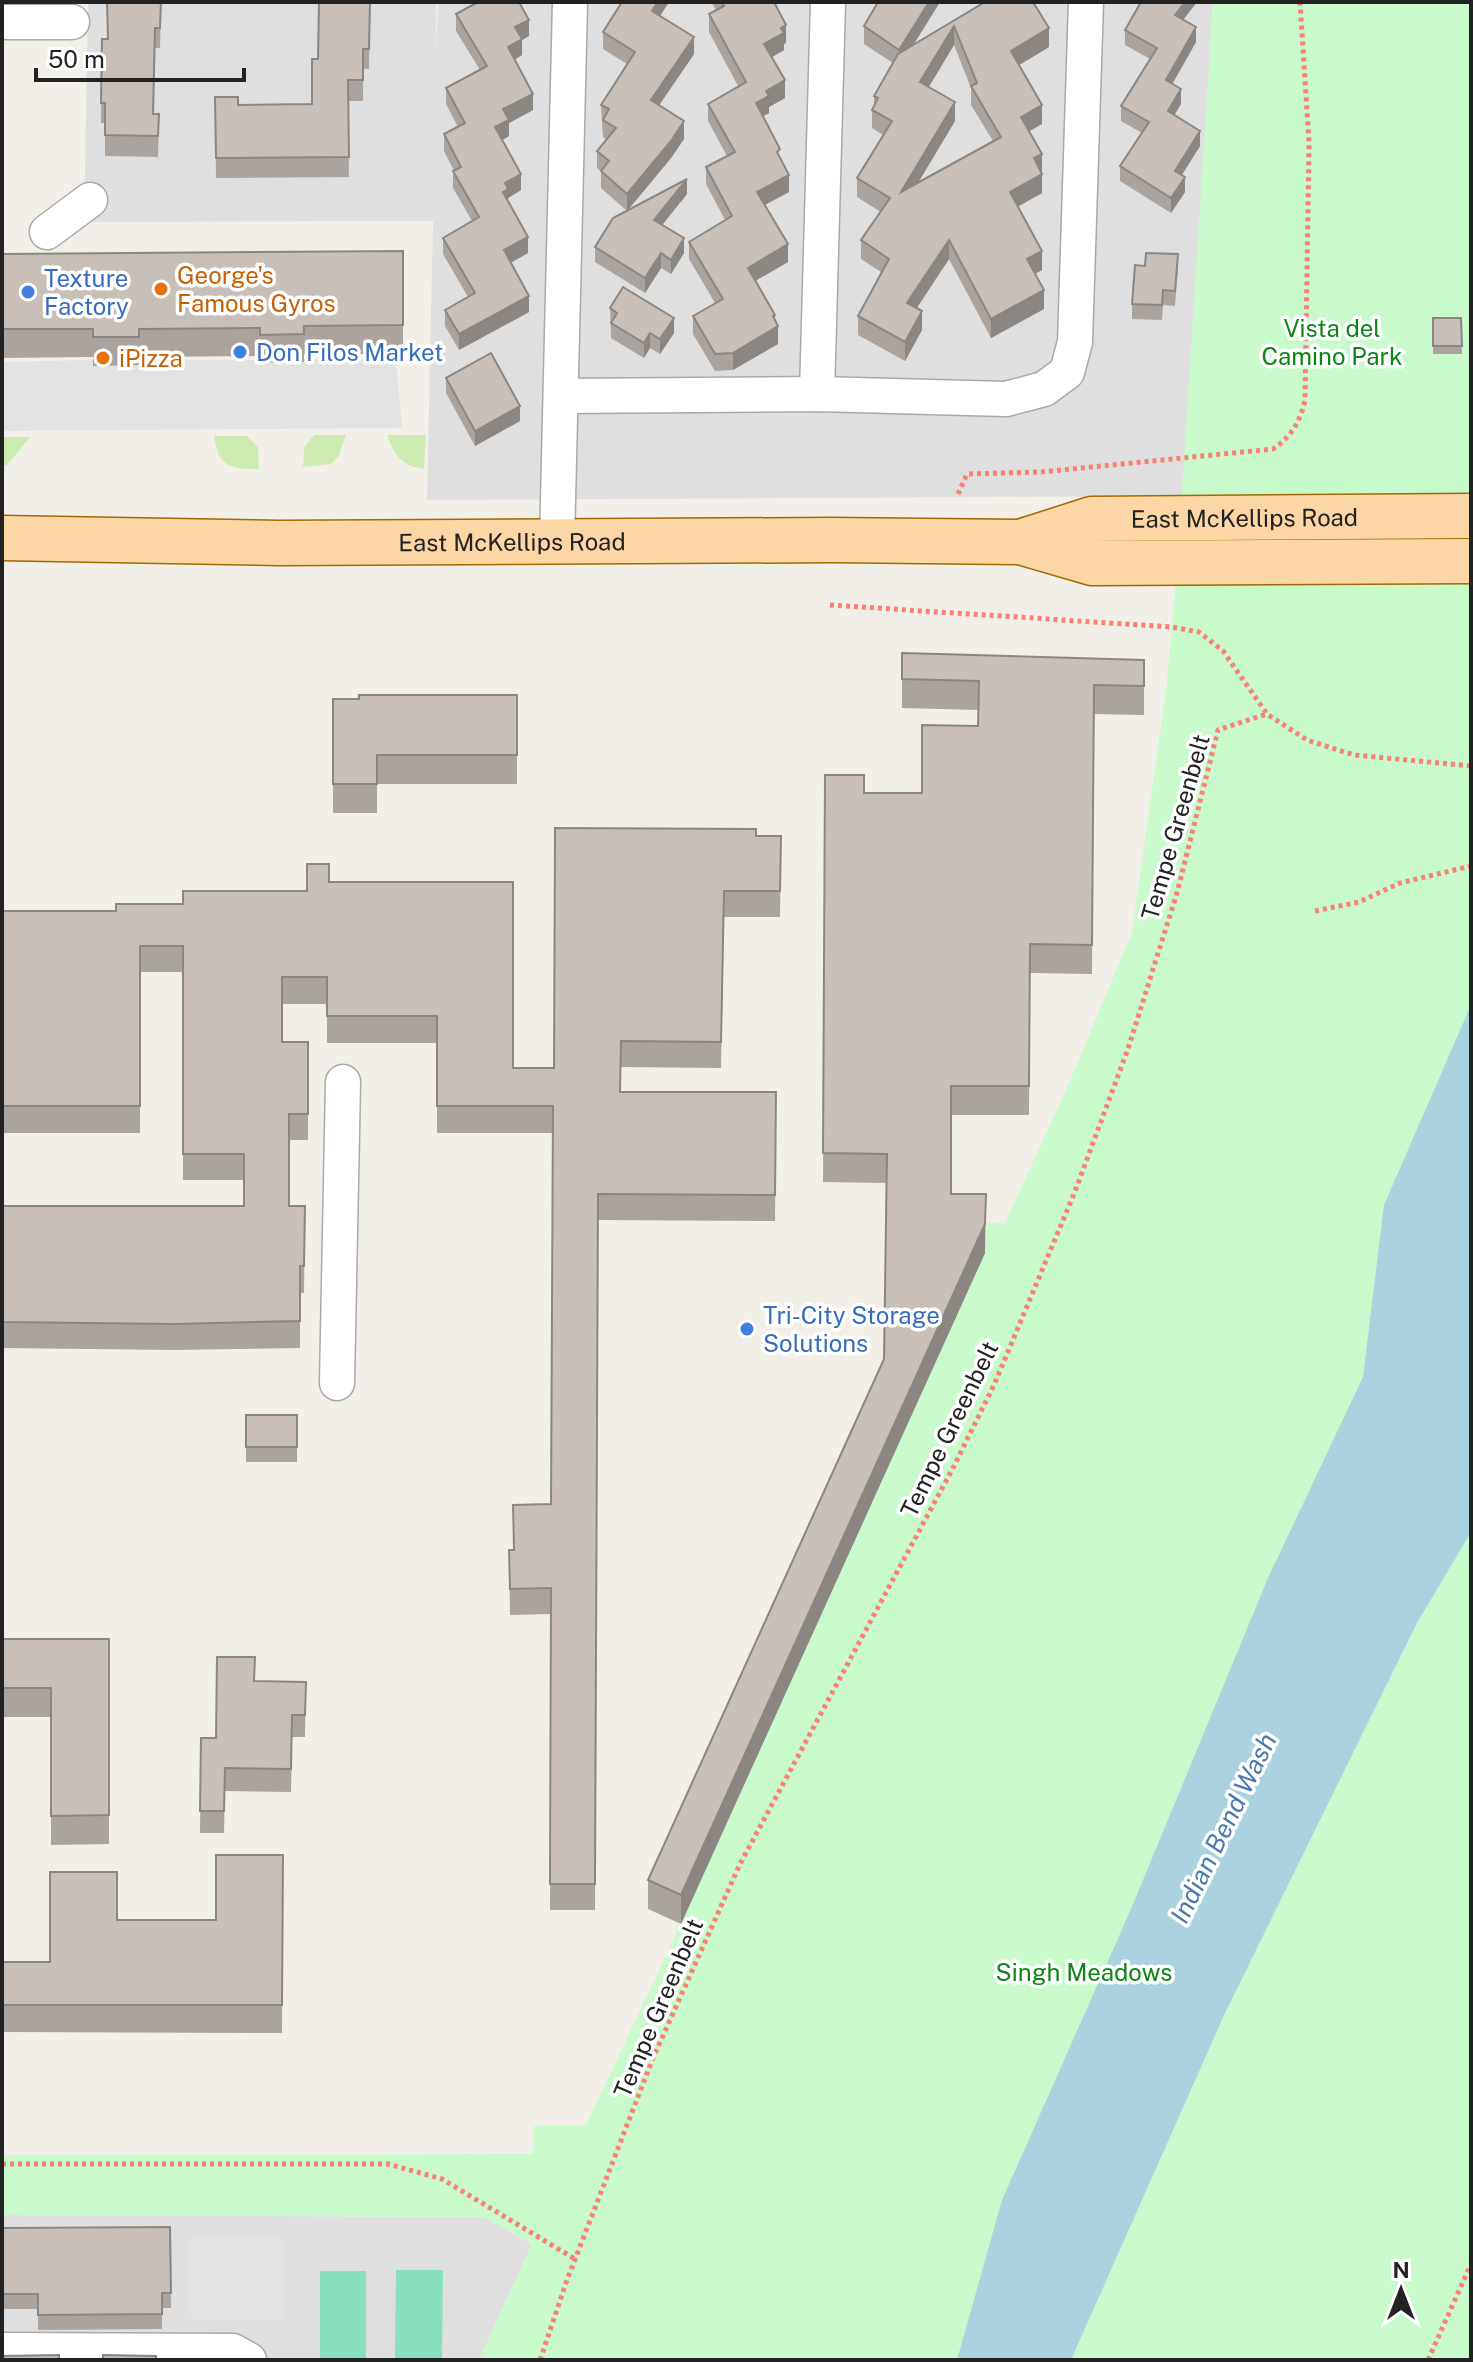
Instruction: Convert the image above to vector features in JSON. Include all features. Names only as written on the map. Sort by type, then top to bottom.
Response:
[{"type":"main road","name":"East McKellips Road","points":[[1020,542],[1092,519],[1471,516]]},
{"type":"main road","name":"East McKellips Road","points":[[2,538],[279,543],[1020,542],[1092,563],[1471,561]]},
{"type":"street","points":[[557,542],[570,2]]},
{"type":"street","points":[[817,394],[828,2]]},
{"type":"street","points":[[562,396],[817,394],[1006,399],[1044,389],[1067,372],[1075,342],[1086,2]]},
{"type":"street","points":[[2,22],[72,22]]},
{"type":"street","points":[[47,232],[90,200]]},
{"type":"street","points":[[337,1383],[343,1082]]},
{"type":"street","points":[[2,2350],[233,2351],[249,2360]]},
{"type":"path","points":[[958,494],[967,474],[1041,472],[1273,449],[1299,424],[1305,401],[1309,142],[1300,2]]},
{"type":"path","points":[[830,605],[1172,627],[1199,632],[1223,651],[1267,714],[1307,740],[1354,755],[1471,766]]},
{"type":"path","name":"Tempe Greenbelt","points":[[540,2360],[575,2259],[653,2058],[740,1864],[953,1468],[1000,1371],[1074,1194],[1128,1049],[1177,893],[1218,730],[1267,714]]},
{"type":"path","points":[[1315,911],[1359,902],[1400,883],[1471,866]]},
{"type":"path","points":[[2,2164],[388,2164],[442,2179],[575,2259]]},
{"type":"path","points":[[1428,2360],[1471,2264]]},
{"type":"shaded area","points":[[88,2],[436,2],[436,52],[438,2],[1213,2],[1183,496],[427,500],[433,221],[84,222]]},
{"type":"shaded area","points":[[396,360],[402,428],[2,431],[2,362]]},
{"type":"shaded area","points":[[2,2215],[484,2217],[532,2244],[479,2360],[2,2360]]},
{"type":"shaded area","points":[[189,2237],[283,2237],[283,2320],[193,2320],[193,2316],[189,2316]]},
{"type":"green space","name":"Singh Meadows","points":[[1213,2],[1471,2],[1471,2360],[479,2360],[532,2244],[484,2217],[2,2215],[2,2155],[533,2154],[534,2126],[586,2125],[681,1924],[985,1253],[986,1223],[1005,1223],[1070,1081],[1132,932],[1166,690],[1177,569]]},
{"type":"green space","points":[[314,435],[346,435],[338,457],[331,464],[303,467],[304,448]]},
{"type":"green space","points":[[387,435],[426,435],[424,469],[400,458]]},
{"type":"green space","points":[[214,436],[247,436],[258,447],[259,469],[227,464],[219,454]]},
{"type":"green space","points":[[2,437],[30,437],[2,467]]},
{"type":"green space","points":[[396,2270],[443,2270],[442,2360],[395,2360]]},
{"type":"green space","points":[[320,2271],[366,2271],[366,2360],[320,2360]]},
{"type":"water","name":"Indian Bend Wash","points":[[1471,1005],[1471,1532],[1417,1623],[1225,2013],[1071,2360],[957,2360],[1002,2200],[1131,1909],[1268,1578],[1363,1377],[1384,1205]]},
{"type":"building","points":[[107,2],[161,2],[160,28],[155,28],[153,114],[159,114],[158,136],[105,135],[105,103],[101,103],[102,39],[108,39]]},
{"type":"building","points":[[319,2],[370,2],[369,49],[363,49],[363,80],[348,80],[349,157],[216,158],[215,97],[238,97],[238,105],[312,104],[312,59],[318,59]]},
{"type":"building","points":[[478,2],[519,2],[529,20],[515,27],[522,39],[508,47],[533,94],[503,109],[509,120],[495,127],[521,174],[505,183],[508,189],[503,192],[528,237],[504,250],[529,296],[459,334],[445,310],[475,293],[443,238],[479,217],[453,171],[461,167],[444,134],[465,123],[446,88],[487,66],[456,14]]},
{"type":"building","points":[[622,2],[658,2],[652,11],[694,37],[651,100],[684,121],[627,194],[601,171],[609,161],[597,151],[616,128],[603,120],[609,109],[601,105],[635,52],[603,32]]},
{"type":"building","points":[[722,2],[774,2],[786,25],[781,28],[784,33],[764,44],[785,80],[766,91],[769,96],[756,103],[780,149],[777,152],[789,175],[757,192],[788,244],[748,268],[778,326],[733,353],[715,354],[693,316],[723,299],[689,242],[732,216],[706,167],[735,152],[708,104],[746,82],[709,14],[724,6]]},
{"type":"building","points":[[878,2],[929,2],[899,50],[864,26]]},
{"type":"building","points":[[985,2],[1033,2],[1049,28],[1011,51],[1042,105],[1021,117],[1042,154],[1034,158],[1042,174],[1010,192],[1042,251],[1027,259],[1044,290],[991,319],[949,240],[907,303],[922,311],[905,342],[858,316],[889,259],[861,240],[890,198],[857,178],[892,121],[872,110],[878,98],[874,96],[898,54]],"holes":[[[954,26],[977,83],[971,86],[1001,137],[901,192],[955,102],[920,82]]]},
{"type":"building","points":[[1141,2],[1185,2],[1175,15],[1196,27],[1166,80],[1181,89],[1168,111],[1200,131],[1175,171],[1185,177],[1171,198],[1120,166],[1149,122],[1121,106],[1157,48],[1125,30]]},
{"type":"building","points":[[687,179],[654,220],[684,238],[671,260],[661,253],[645,278],[595,247],[613,218]]},
{"type":"building","points":[[403,251],[403,325],[304,326],[304,334],[260,335],[260,328],[139,329],[139,337],[93,337],[93,329],[2,329],[2,254]]},
{"type":"building","points":[[1146,253],[1178,254],[1175,291],[1163,290],[1162,305],[1132,304],[1135,265],[1145,266]]},
{"type":"building","points":[[623,287],[674,318],[660,339],[650,333],[644,343],[611,323],[617,313],[610,308]]},
{"type":"building","points":[[1433,318],[1461,318],[1462,346],[1433,346]]},
{"type":"building","points":[[491,353],[520,406],[475,431],[446,378]]},
{"type":"building","points":[[902,653],[1144,660],[1144,686],[1094,685],[1092,945],[1030,944],[1029,1086],[951,1086],[951,1194],[986,1194],[985,1224],[681,1895],[648,1880],[884,1359],[887,1154],[823,1153],[825,775],[864,775],[864,793],[922,793],[922,725],[978,726],[979,681],[902,679]]},
{"type":"building","points":[[359,695],[517,695],[517,755],[377,755],[377,784],[333,784],[333,699],[359,699]]},
{"type":"building","points":[[555,828],[756,829],[756,836],[781,836],[780,891],[724,891],[721,1042],[621,1041],[620,1092],[776,1092],[775,1195],[598,1194],[595,1884],[550,1884],[551,1588],[510,1589],[509,1550],[514,1550],[513,1505],[551,1504],[553,1106],[437,1106],[437,1016],[327,1016],[327,977],[282,977],[282,1042],[308,1042],[308,1114],[289,1114],[289,1206],[305,1206],[300,1321],[174,1324],[2,1322],[2,1206],[244,1206],[244,1154],[183,1154],[183,946],[140,946],[140,1106],[2,1106],[2,911],[116,911],[116,904],[183,904],[183,891],[307,891],[307,864],[329,864],[329,882],[513,882],[513,1068],[554,1068]]},
{"type":"building","points":[[246,1415],[297,1415],[297,1447],[246,1447]]},
{"type":"building","points":[[2,1639],[109,1639],[109,1815],[51,1816],[51,1688],[2,1688]]},
{"type":"building","points":[[217,1657],[255,1657],[254,1681],[306,1682],[305,1715],[292,1715],[291,1769],[225,1768],[224,1811],[200,1811],[201,1738],[216,1738]]},
{"type":"building","points":[[216,1855],[283,1855],[282,2005],[2,2005],[2,1962],[50,1962],[50,1872],[117,1872],[117,1920],[216,1920]]},
{"type":"building","points":[[170,2227],[171,2293],[162,2293],[162,2314],[38,2315],[38,2294],[2,2294],[2,2228]]},
{"type":"building","points":[[59,2355],[59,2360],[2,2360],[2,2356]]},
{"type":"building","points":[[103,2355],[156,2356],[156,2360],[103,2360]]},
{"type":"place","name":"George's Famous Gyros","points":[[161,289]]},
{"type":"place","name":"Texture Factory","points":[[28,292]]},
{"type":"place","name":"Don Filos Market","points":[[240,352]]},
{"type":"place","name":"iPizza","points":[[103,358]]},
{"type":"place","name":"Tri-City Storage Solutions","points":[[747,1329]]},
{"type":"park label","name":"Vista del Camino Park","points":[[1332,342]]}]
